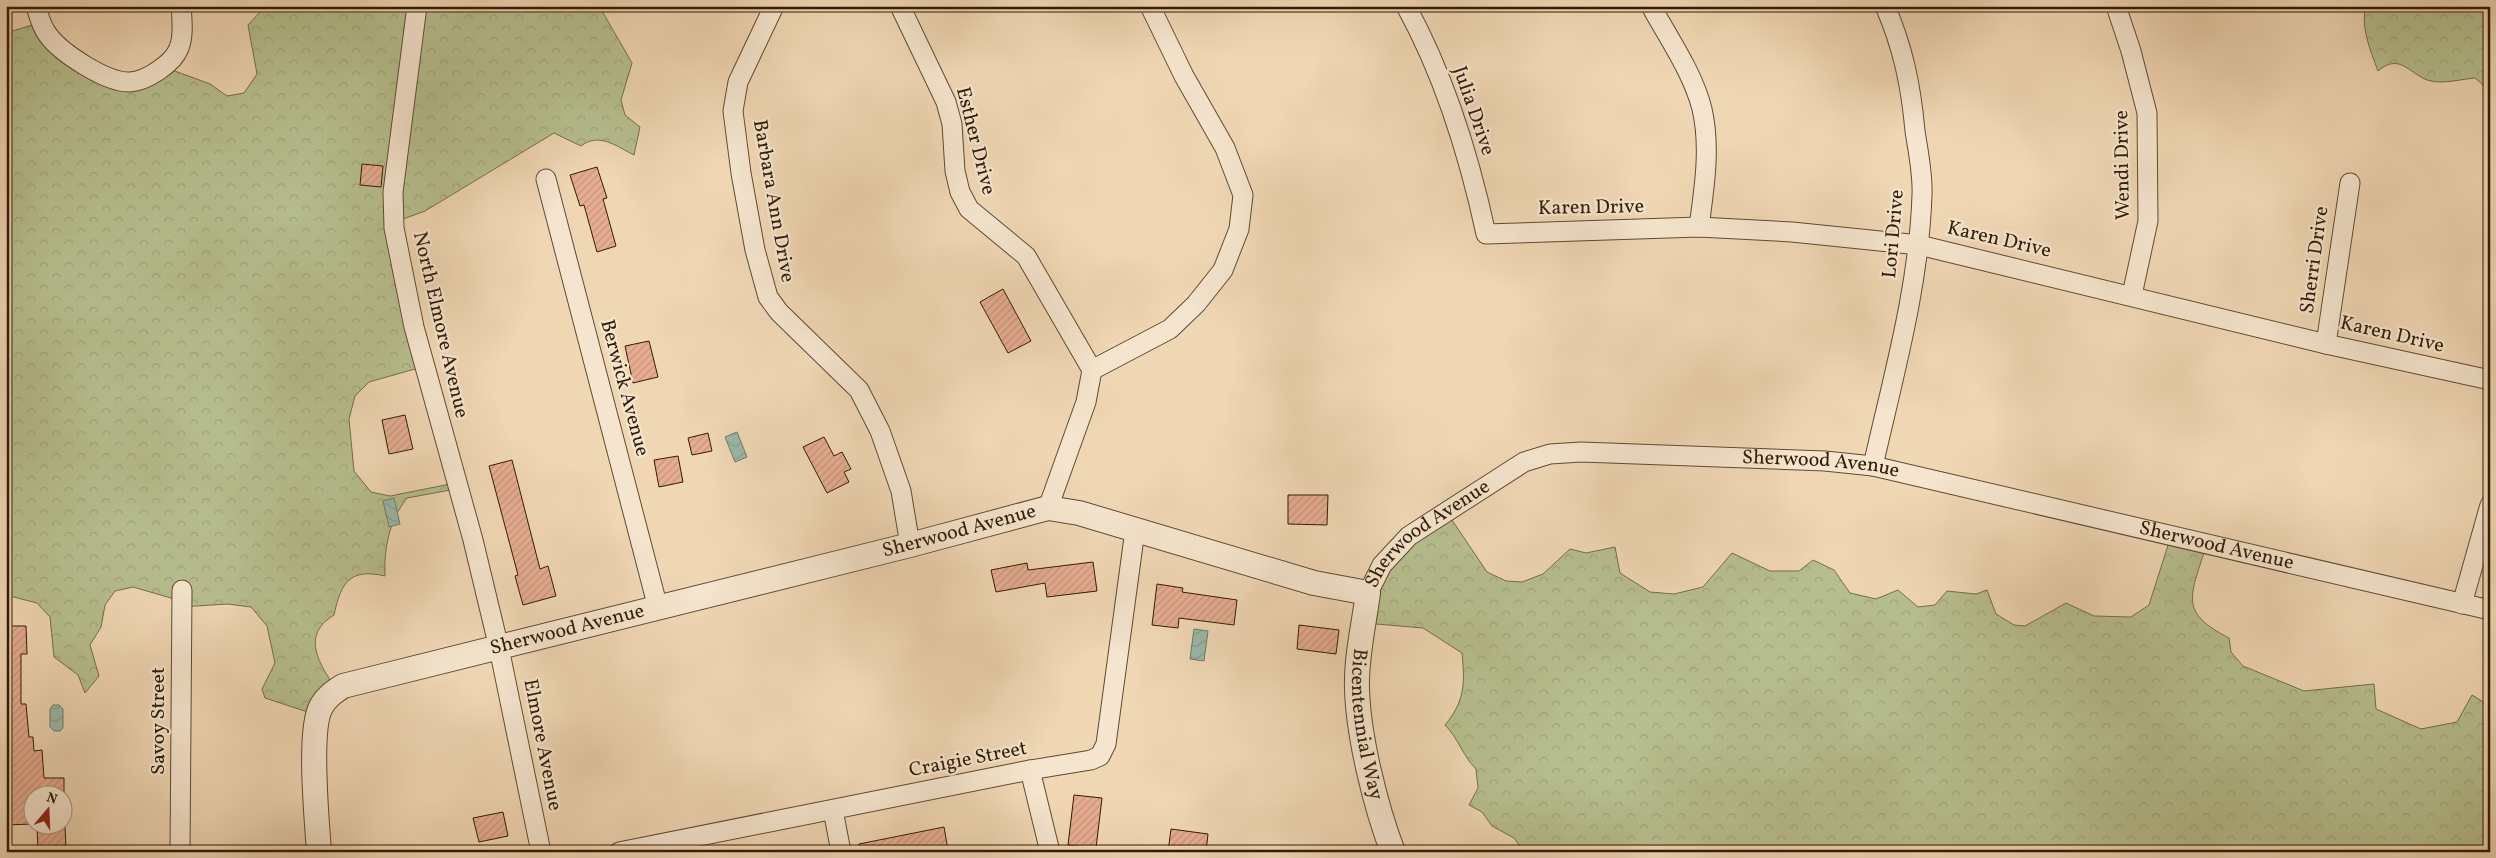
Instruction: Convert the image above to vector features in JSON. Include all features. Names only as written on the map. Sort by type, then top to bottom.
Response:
[{"type":"street","points":[[36,6],[40,22],[48,35],[62,50],[93,70],[129,82],[148,77],[175,56],[179,48],[183,21],[181,6]]},
{"type":"street","name":"North Elmore Avenue","points":[[417,6],[393,192],[394,228],[414,327],[473,540],[500,648]]},
{"type":"street","name":"Barbara Ann Drive","points":[[774,6],[738,82],[734,111],[755,250],[768,297],[778,312],[859,390],[880,431],[900,491],[910,546]]},
{"type":"street","name":"Esther Drive","points":[[900,6],[946,102],[952,124],[955,171],[960,192],[969,209],[1026,256],[1092,370]]},
{"type":"street","points":[[1048,508],[1086,402],[1092,370],[1170,329],[1223,270],[1240,229],[1243,195],[1225,148],[1184,76],[1150,6]]},
{"type":"street","name":"Julia Drive","points":[[1406,6],[1456,118],[1486,234]]},
{"type":"street","points":[[1650,6],[1688,74],[1702,108],[1705,134],[1706,179],[1699,227]]},
{"type":"street","name":"Lori Drive","points":[[1873,466],[1913,289],[1919,245],[1922,192],[1910,82],[1893,25],[1884,6]]},
{"type":"street","name":"Wendi Drive","points":[[2116,6],[2132,51],[2147,113],[2148,221],[2132,296]]},
{"type":"street","name":"Berwick Avenue","points":[[546,179],[658,608]]},
{"type":"street","name":"Sherri Drive","points":[[2326,344],[2350,183]]},
{"type":"street","name":"Karen Drive","points":[[1486,234],[1699,227],[1792,232],[1919,245],[2326,344],[2490,380]]},
{"type":"street","name":"Sherwood Avenue","points":[[319,852],[315,751],[319,709],[327,697],[343,686],[910,546],[1048,508],[1079,513],[1314,583],[1368,593],[1382,565],[1409,536],[1524,462],[1550,454],[1581,452],[1825,461],[1873,466],[2490,610]]},
{"type":"street","points":[[2462,604],[2490,505]]},
{"type":"street","name":"Craigie Street","points":[[619,852],[1030,770],[1091,760],[1100,756],[1106,744],[1135,530]]},
{"type":"street","name":"Savoy Street","points":[[180,852],[182,590]]},
{"type":"street","name":"Bicentennial Way","points":[[1368,593],[1357,688],[1371,775],[1384,828],[1393,852]]},
{"type":"street","name":"Elmore Avenue","points":[[500,648],[540,852]]},
{"type":"street","points":[[1030,770],[1050,852]]},
{"type":"street","points":[[833,810],[841,852]]},
{"type":"green space","points":[[262,6],[581,6],[602,11],[632,63],[621,100],[625,115],[640,127],[634,155],[601,140],[594,140],[581,146],[554,133],[425,211],[395,222],[422,367],[369,382],[355,396],[349,419],[354,471],[371,492],[390,496],[455,483],[456,489],[407,498],[396,516],[389,535],[385,555],[385,576],[363,574],[355,576],[344,586],[334,615],[323,624],[317,633],[315,643],[320,663],[339,694],[317,715],[265,698],[262,689],[275,663],[267,626],[251,607],[228,604],[180,607],[171,598],[133,587],[115,591],[105,605],[101,627],[90,645],[99,676],[85,693],[78,675],[54,657],[50,617],[37,603],[6,595],[6,33],[42,22],[63,48],[117,77],[164,67],[210,84],[227,96],[244,93],[257,74],[248,25],[262,10]]},
{"type":"green space","points":[[2366,6],[2490,6],[2490,91],[2475,78],[2436,82],[2424,79],[2400,64],[2386,66],[2378,71],[2365,30]]},
{"type":"green space","points":[[1452,520],[1487,572],[1506,581],[1522,582],[1543,574],[1570,549],[1586,553],[1615,547],[1620,573],[1650,592],[1674,594],[1703,587],[1732,553],[1770,571],[1799,571],[1813,560],[1834,570],[1850,593],[1876,599],[1898,590],[1918,607],[1935,605],[1947,591],[1976,594],[1987,590],[1996,614],[2014,625],[2025,626],[2066,603],[2094,616],[2131,617],[2149,605],[2169,542],[2205,549],[2193,591],[2195,611],[2213,629],[2229,638],[2231,652],[2243,666],[2304,691],[2374,684],[2376,709],[2421,729],[2457,722],[2472,695],[2490,706],[2490,852],[1524,852],[1514,838],[1492,826],[1482,812],[1469,805],[1478,788],[1476,769],[1445,725],[1457,708],[1460,700],[1463,683],[1462,653],[1423,628],[1365,623],[1380,572],[1420,538]]},
{"type":"water","points":[[737,432],[747,457],[735,462],[725,437]]},
{"type":"water","points":[[394,498],[400,524],[389,527],[383,501]]},
{"type":"water","points":[[1194,629],[1208,631],[1204,661],[1190,659]]},
{"type":"water","points":[[53,705],[59,705],[63,709],[63,728],[60,731],[54,731],[50,727],[50,709]]},
{"type":"building","points":[[362,164],[383,166],[381,187],[360,185]]},
{"type":"building","points":[[597,167],[607,198],[603,199],[616,246],[597,252],[584,205],[580,206],[570,175]]},
{"type":"building","points":[[1003,289],[1031,341],[1008,353],[980,302]]},
{"type":"building","points":[[649,341],[658,377],[633,383],[625,346]]},
{"type":"building","points":[[405,415],[413,449],[389,454],[382,420]]},
{"type":"building","points":[[708,433],[712,451],[692,455],[688,438]]},
{"type":"building","points":[[824,437],[834,456],[842,452],[851,469],[844,472],[849,482],[827,493],[803,447]]},
{"type":"building","points":[[678,456],[683,482],[659,487],[654,460]]},
{"type":"building","points":[[512,460],[540,569],[548,566],[556,596],[523,605],[515,576],[518,575],[489,466]]},
{"type":"building","points":[[1288,495],[1328,495],[1327,525],[1288,524]]},
{"type":"building","points":[[1093,562],[1097,591],[1047,597],[1045,583],[996,592],[991,570],[1027,563],[1028,570]]},
{"type":"building","points":[[1157,584],[1183,588],[1182,592],[1237,600],[1234,625],[1179,618],[1178,628],[1152,625]]},
{"type":"building","points":[[1299,625],[1339,630],[1336,654],[1297,649]]},
{"type":"building","points":[[8,626],[26,626],[27,654],[21,654],[21,704],[26,704],[29,737],[33,737],[34,751],[42,750],[44,778],[64,778],[64,786],[22,786],[22,824],[6,825]]},
{"type":"building","points":[[1074,795],[1102,798],[1096,848],[1068,845]]},
{"type":"building","points":[[503,812],[508,836],[479,842],[473,818]]},
{"type":"building","points":[[944,827],[948,850],[859,852],[859,844]]},
{"type":"building","points":[[1171,829],[1208,834],[1206,852],[1168,852]]},
{"type":"building","points":[[37,836],[65,836],[66,849],[38,850]]}]
